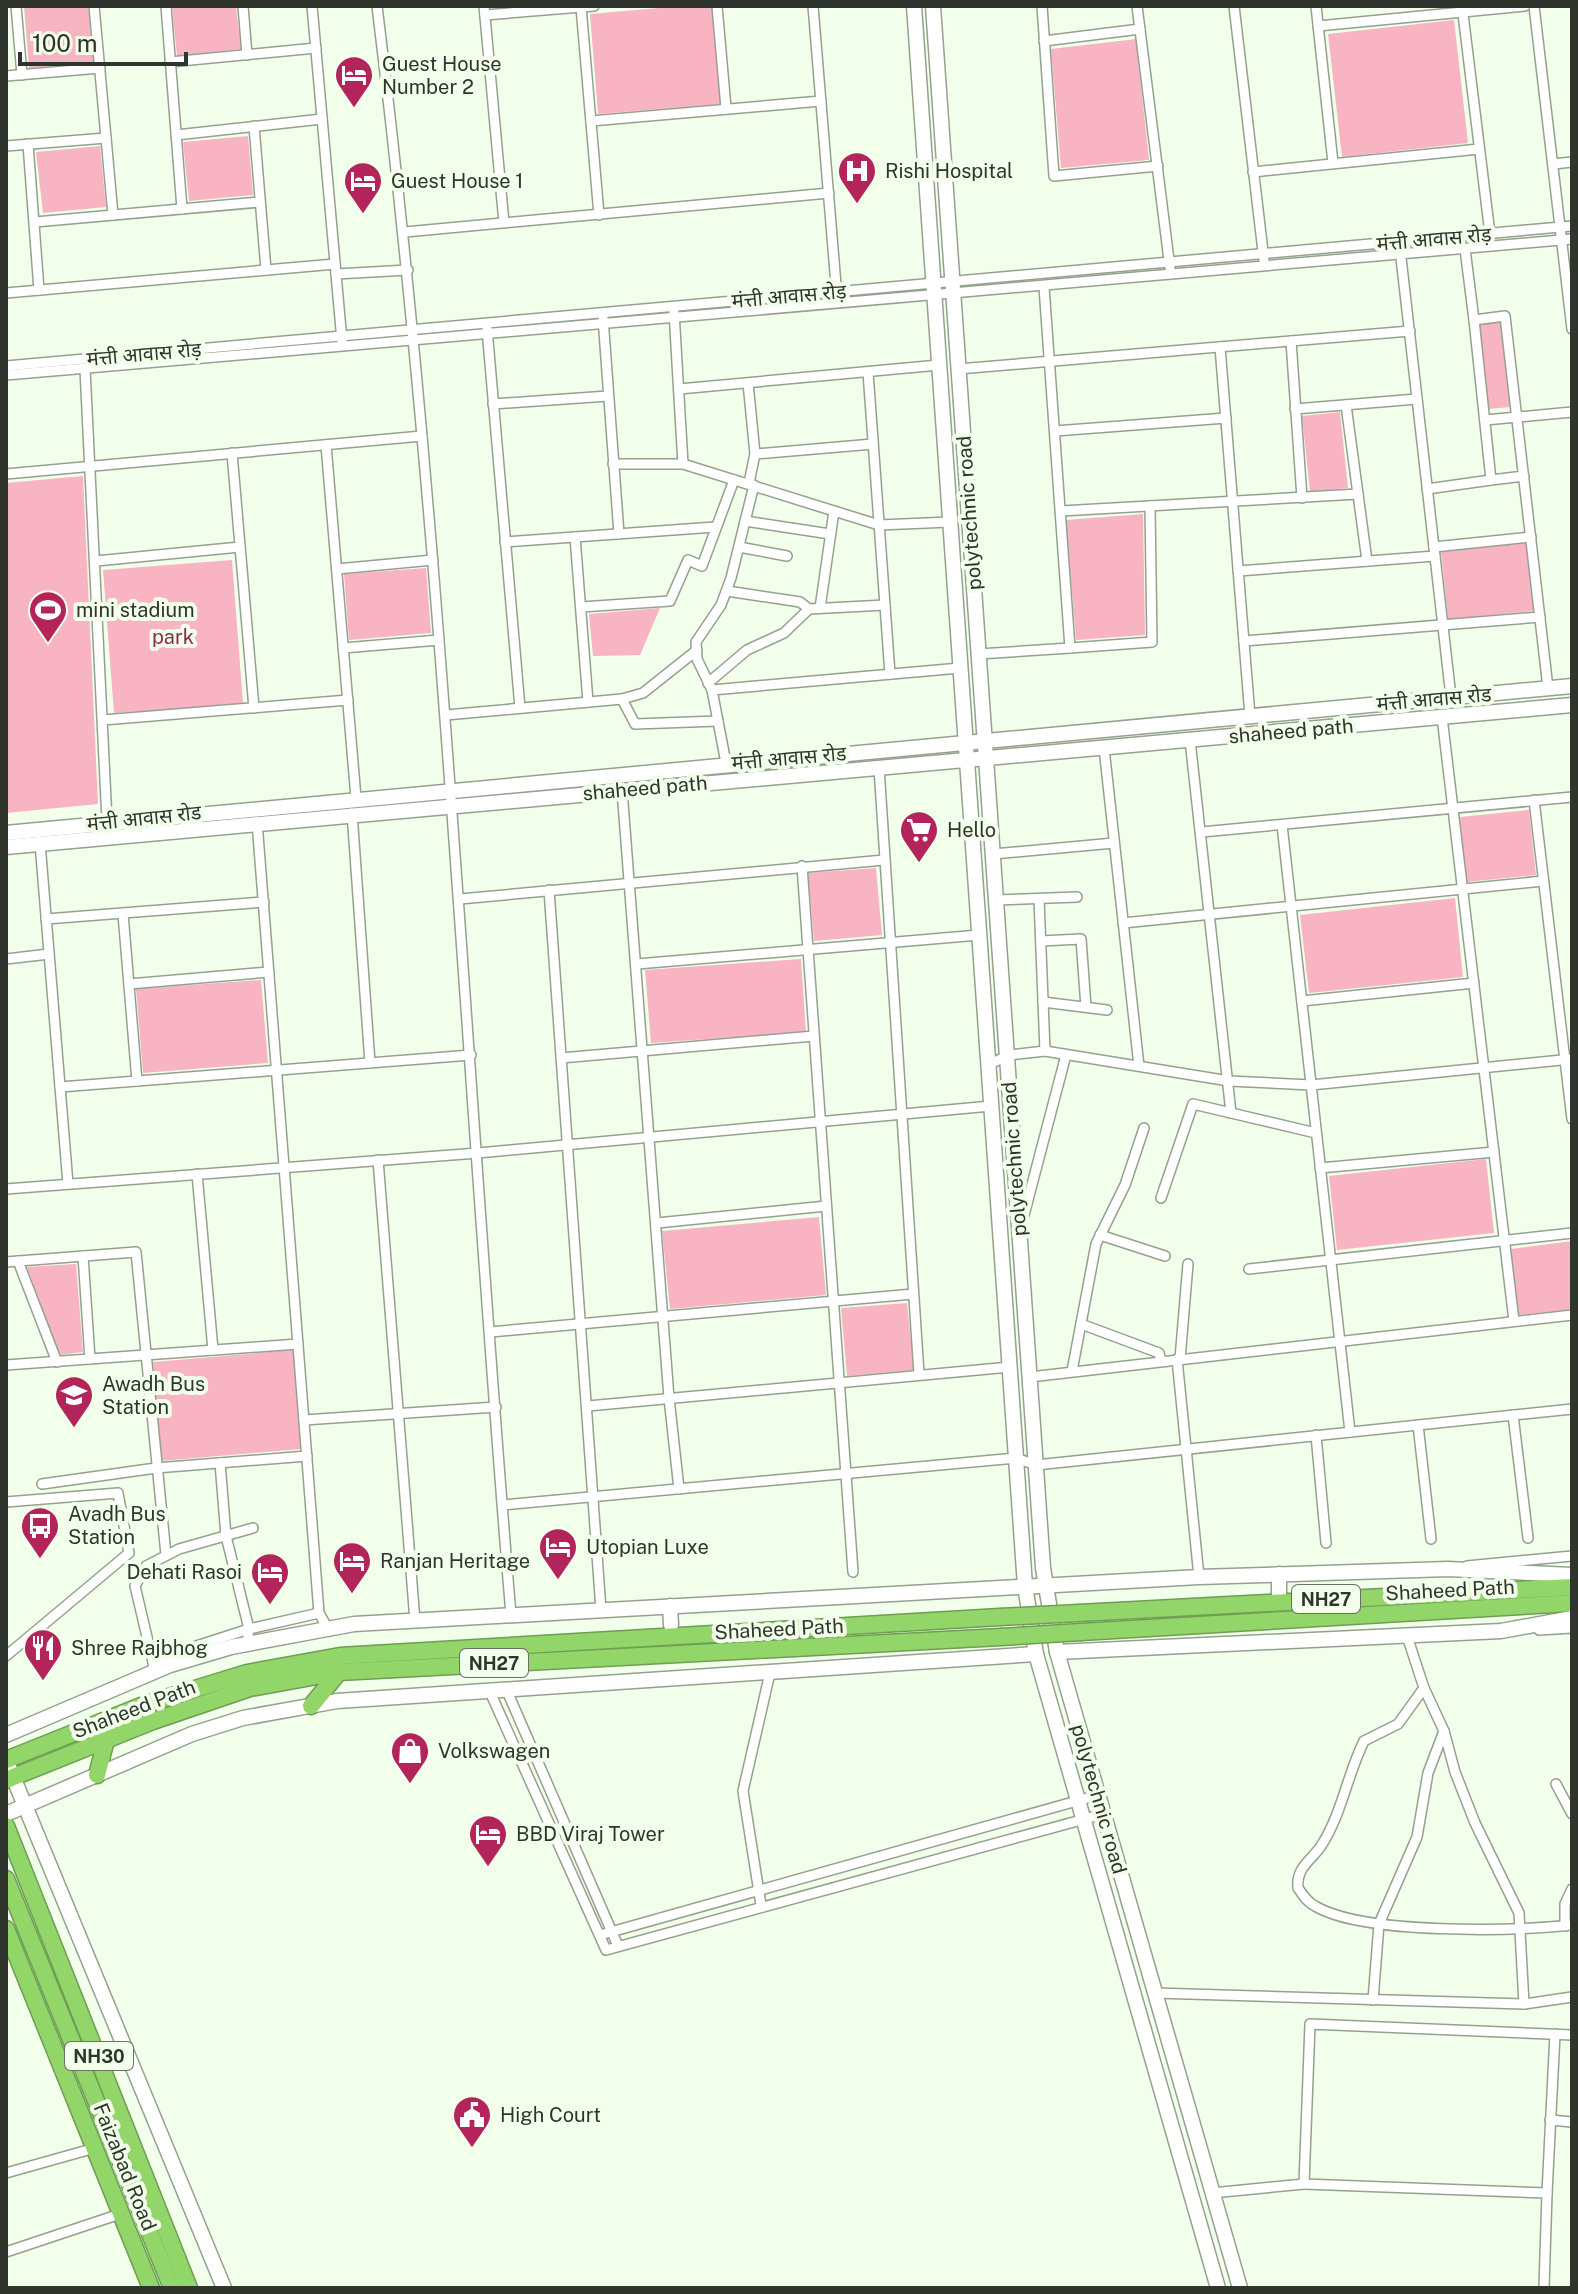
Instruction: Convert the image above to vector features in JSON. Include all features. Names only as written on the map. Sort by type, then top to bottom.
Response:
[{"type":"highway","name":"Shaheed Path","points":[[6,1760],[146,1704],[247,1673],[340,1656],[1572,1587]]},
{"type":"highway","name":"Shaheed Path","points":[[10,1779],[106,1740],[250,1688],[339,1672],[1572,1603]]},
{"type":"highway","points":[[311,1706],[339,1672]]},
{"type":"highway","points":[[97,1775],[106,1740]]},
{"type":"highway","name":"NH30","points":[[6,1826],[189,2288]]},
{"type":"highway","points":[[6,1879],[172,2288]]},
{"type":"highway","name":"Faizabad Road","points":[[6,1929],[151,2288]]},
{"type":"street","points":[[16,6],[22,75]]},
{"type":"street","points":[[94,6],[113,215]]},
{"type":"street","points":[[166,6],[182,209]]},
{"type":"street","points":[[243,6],[247,55]]},
{"type":"street","points":[[6,375],[342,341],[312,6]]},
{"type":"street","points":[[377,6],[405,232],[446,715],[511,1615]]},
{"type":"street","points":[[504,223],[485,10],[594,6]]},
{"type":"street","points":[[717,6],[726,108]]},
{"type":"street","points":[[813,6],[838,304]]},
{"type":"street","points":[[914,6],[1025,1586],[1036,1654],[1218,2288]]},
{"type":"street","name":"polytechnic road","points":[[933,6],[1046,1585],[1057,1652],[1240,2288]]},
{"type":"street","points":[[1042,6],[1054,176],[1158,166]]},
{"type":"street","points":[[1137,6],[1171,262],[1169,276]]},
{"type":"street","points":[[1234,6],[1265,267]]},
{"type":"street","points":[[1316,6],[1333,163]]},
{"type":"street","points":[[1318,26],[1462,9],[1525,6]]},
{"type":"street","points":[[1534,6],[1560,227],[1567,239],[1572,329]]},
{"type":"street","points":[[581,7],[599,215]]},
{"type":"street","points":[[1462,9],[1490,234]]},
{"type":"street","points":[[1044,41],[1140,29]]},
{"type":"street","points":[[170,62],[316,48]]},
{"type":"street","points":[[6,76],[100,68]]},
{"type":"street","points":[[591,121],[821,101]]},
{"type":"street","points":[[176,135],[322,119]]},
{"type":"street","points":[[254,126],[266,270]]},
{"type":"street","points":[[6,146],[106,138]]},
{"type":"street","points":[[28,144],[39,290]]},
{"type":"street","points":[[1253,172],[1479,149]]},
{"type":"street","points":[[1553,164],[1572,162]]},
{"type":"street","points":[[405,232],[829,193]]},
{"type":"street","points":[[35,222],[260,202]]},
{"type":"street","name":"मंत्ती आवास रोड़","points":[[6,366],[342,341],[674,311],[837,292],[952,289],[1171,262],[1572,226]]},
{"type":"street","points":[[952,289],[1044,287],[1567,239]]},
{"type":"street","points":[[1400,242],[1451,697]]},
{"type":"street","points":[[1465,249],[1491,480]]},
{"type":"street","points":[[6,293],[266,270],[408,270]]},
{"type":"street","points":[[1044,287],[1070,648]]},
{"type":"street","points":[[683,464],[674,311],[838,304],[934,290]]},
{"type":"street","points":[[1474,320],[1505,316],[1548,688]]},
{"type":"street","points":[[602,317],[619,534]]},
{"type":"street","points":[[486,328],[520,708]]},
{"type":"street","points":[[958,369],[1410,331]]},
{"type":"street","points":[[1291,341],[1302,498]]},
{"type":"street","points":[[1220,347],[1250,716]]},
{"type":"street","points":[[679,389],[939,365]]},
{"type":"street","points":[[85,369],[107,821]]},
{"type":"street","points":[[868,372],[890,674]]},
{"type":"street","points":[[726,763],[710,686],[696,642],[727,591],[745,521],[755,454],[748,383]]},
{"type":"street","points":[[493,404],[608,396]]},
{"type":"street","points":[[1295,409],[1417,399]]},
{"type":"street","points":[[1346,405],[1367,561]]},
{"type":"street","points":[[1485,420],[1572,412]]},
{"type":"street","points":[[1055,431],[1226,418]]},
{"type":"street","points":[[6,474],[422,436]]},
{"type":"street","points":[[755,454],[873,444]]},
{"type":"street","points":[[326,445],[356,798]]},
{"type":"street","points":[[232,453],[254,708]]},
{"type":"street","points":[[613,464],[683,464],[879,525],[950,522]]},
{"type":"street","points":[[1427,489],[1524,476]]},
{"type":"street","points":[[581,607],[670,601],[688,560],[702,566],[734,480]]},
{"type":"street","points":[[1061,511],[1358,494]]},
{"type":"street","points":[[979,654],[1152,642],[1150,506]]},
{"type":"street","points":[[710,686],[747,650],[784,633],[815,609],[834,511]]},
{"type":"street","points":[[745,521],[830,534]]},
{"type":"street","points":[[505,542],[715,527]]},
{"type":"street","points":[[575,537],[588,702]]},
{"type":"street","points":[[1238,571],[1367,561],[1531,537]]},
{"type":"street","points":[[96,561],[240,547]]},
{"type":"street","points":[[739,547],[787,556]]},
{"type":"street","points":[[337,569],[433,560]]},
{"type":"street","points":[[727,591],[800,602],[815,609],[885,605]]},
{"type":"street","points":[[1244,641],[1540,617]]},
{"type":"street","points":[[343,648],[439,640]]},
{"type":"street","points":[[446,715],[622,699],[643,693],[697,650]]},
{"type":"street","points":[[710,686],[960,668]]},
{"type":"street","name":"मंत्ती आवास रोड","points":[[6,833],[356,798],[452,796],[726,763],[1572,686]]},
{"type":"street","points":[[622,699],[635,724],[718,721]]},
{"type":"street","points":[[103,720],[348,700]]},
{"type":"street","name":"shaheed path","points":[[6,847],[352,813],[452,796],[622,790],[1572,705]]},
{"type":"street","points":[[1442,717],[1514,1321]]},
{"type":"street","points":[[1190,740],[1231,1113]]},
{"type":"street","points":[[1104,748],[1139,1066]]},
{"type":"street","points":[[879,768],[919,1374]]},
{"type":"street","points":[[622,790],[669,1398],[679,1489]]},
{"type":"street","points":[[1202,832],[1572,797]]},
{"type":"street","points":[[1534,800],[1568,1059],[1572,1119]]},
{"type":"street","points":[[352,813],[370,1063]]},
{"type":"street","points":[[257,822],[319,1613],[328,1629]]},
{"type":"street","points":[[1282,825],[1350,1432]]},
{"type":"street","points":[[40,843],[68,1184]]},
{"type":"street","points":[[993,854],[1114,843]]},
{"type":"street","points":[[460,899],[884,860]]},
{"type":"street","points":[[802,866],[853,1572]]},
{"type":"street","points":[[1123,923],[1543,881]]},
{"type":"street","points":[[549,890],[601,1610]]},
{"type":"street","points":[[996,900],[1077,897]]},
{"type":"street","points":[[1039,899],[1045,1051]]},
{"type":"street","points":[[46,919],[264,902]]},
{"type":"street","points":[[123,914],[137,1081]]},
{"type":"street","points":[[637,964],[979,935]]},
{"type":"street","points":[[1041,941],[1081,939],[1086,1007]]},
{"type":"street","points":[[6,959],[49,954]]},
{"type":"street","points":[[129,984],[269,972]]},
{"type":"street","points":[[1302,1001],[1474,983]]},
{"type":"street","points":[[1043,1002],[1107,1010]]},
{"type":"street","points":[[561,1058],[814,1036]]},
{"type":"street","points":[[988,1065],[1009,1055],[1045,1051],[1229,1081],[1311,1085],[1568,1059]]},
{"type":"street","points":[[60,1087],[471,1055]]},
{"type":"street","points":[[1018,1215],[1024,1215],[1066,1055]]},
{"type":"street","points":[[1161,1198],[1193,1104],[1316,1133]]},
{"type":"street","points":[[6,1189],[478,1153],[991,1106]]},
{"type":"street","points":[[1072,1371],[1100,1235],[1125,1185],[1144,1128]]},
{"type":"street","points":[[1320,1168],[1494,1152]]},
{"type":"street","points":[[378,1160],[415,1621]]},
{"type":"street","points":[[197,1174],[213,1350]]},
{"type":"street","points":[[657,1223],[826,1206]]},
{"type":"street","points":[[1249,1269],[1572,1233]]},
{"type":"street","points":[[1100,1235],[1165,1256]]},
{"type":"street","points":[[6,1262],[136,1252],[143,1355],[166,1555]]},
{"type":"street","points":[[83,1256],[90,1359]]},
{"type":"street","points":[[18,1261],[57,1362]]},
{"type":"street","points":[[1188,1264],[1179,1359],[1199,1577]]},
{"type":"street","points":[[490,1332],[913,1294]]},
{"type":"street","points":[[1030,1377],[1339,1339],[1572,1315]]},
{"type":"street","points":[[1081,1324],[1159,1353],[1161,1361]]},
{"type":"street","points":[[6,1365],[298,1344]]},
{"type":"street","points":[[588,1406],[1010,1367]]},
{"type":"street","points":[[304,1420],[496,1407]]},
{"type":"street","points":[[503,1505],[1016,1458],[1036,1465],[1572,1409]]},
{"type":"street","points":[[1513,1415],[1528,1538]]},
{"type":"street","points":[[1418,1425],[1431,1539]]},
{"type":"street","points":[[1316,1435],[1326,1543]]},
{"type":"street","points":[[42,1484],[156,1468],[307,1456]]},
{"type":"street","points":[[220,1463],[226,1536],[248,1636]]},
{"type":"street","points":[[6,1502],[118,1493],[129,1553],[6,1656]]},
{"type":"street","points":[[154,1666],[135,1586],[146,1566],[166,1555],[253,1528]]},
{"type":"street","points":[[1448,1569],[1491,1561],[1572,1556]]},
{"type":"street","points":[[248,1636],[280,1637],[328,1629],[511,1615],[1199,1577],[1448,1569],[1572,1575]]},
{"type":"street","points":[[1279,1574],[1279,1594]]},
{"type":"street","points":[[670,1606],[671,1625]]},
{"type":"street","points":[[6,1735],[154,1666],[319,1613]]},
{"type":"street","points":[[280,1637],[296,1618]]},
{"type":"street","points":[[1501,1631],[1572,1618]]},
{"type":"street","points":[[1057,1652],[1282,1636],[1407,1636],[1572,1628]]},
{"type":"street","points":[[1407,1636],[1475,1823],[1519,1913],[1524,2004]]},
{"type":"street","points":[[6,1814],[192,1734],[243,1718],[311,1706],[507,1691],[674,1672],[770,1673],[1036,1654]]},
{"type":"street","points":[[761,1905],[743,1791],[770,1673]]},
{"type":"street","points":[[1424,1688],[1398,1724],[1364,1741],[1336,1817],[1320,1847],[1301,1868],[1297,1878],[1298,1888],[1318,1908],[1379,1924],[1519,1929],[1568,1925],[1565,1904],[1572,1889]]},
{"type":"street","points":[[507,1691],[618,1946]]},
{"type":"street","points":[[490,1692],[606,1950],[761,1905],[1103,1814]]},
{"type":"street","points":[[1373,2000],[1379,1924],[1420,1828],[1428,1773],[1444,1731]]},
{"type":"street","points":[[6,1760],[10,1779],[25,1806],[224,2288]]},
{"type":"street","points":[[1556,1784],[1572,1814]]},
{"type":"street","points":[[600,1935],[1098,1795]]},
{"type":"street","points":[[1125,1965],[1145,1959]]},
{"type":"street","points":[[1155,1993],[1524,2004],[1572,1997]]},
{"type":"street","points":[[1304,2184],[1310,2024],[1572,2035]]},
{"type":"street","points":[[1544,2288],[1555,2034]]},
{"type":"street","points":[[1550,2120],[1572,2122]]},
{"type":"street","points":[[6,2173],[96,2148]]},
{"type":"street","points":[[1212,2193],[1304,2184],[1547,2193]]},
{"type":"street","points":[[6,2252],[123,2213]]},
{"type":"green space","points":[[24,6],[88,6],[94,62],[29,68]]},
{"type":"green space","points":[[172,6],[236,6],[241,49],[177,56]]},
{"type":"green space","points":[[712,6],[720,104],[598,114],[590,14]]},
{"type":"green space","points":[[1454,20],[1468,143],[1342,157],[1328,34]]},
{"type":"green space","points":[[1136,39],[1149,160],[1061,168],[1051,49]]},
{"type":"green space","points":[[248,136],[253,195],[189,201],[183,142]]},
{"type":"green space","points":[[100,146],[106,207],[43,213],[36,152]]},
{"type":"green space","points":[[1502,322],[1511,407],[1488,409],[1479,324]]},
{"type":"green space","points":[[1340,412],[1348,488],[1310,492],[1302,416]]},
{"type":"green space","name":"mini stadium","points":[[83,476],[98,804],[6,813],[6,483]]},
{"type":"green space","points":[[1143,514],[1145,635],[1076,640],[1066,520]]},
{"type":"green space","points":[[1527,543],[1534,611],[1448,619],[1441,551]]},
{"type":"green space","name":"park","points":[[232,560],[243,704],[114,713],[103,570]]},
{"type":"green space","points":[[426,568],[431,633],[349,640],[344,574]]},
{"type":"green space","points":[[660,608],[640,655],[593,656],[589,614]]},
{"type":"green space","points":[[1529,810],[1536,875],[1466,882],[1460,817]]},
{"type":"green space","points":[[876,868],[882,935],[814,941],[808,873]]},
{"type":"green space","points":[[1455,898],[1463,977],[1309,993],[1300,915]]},
{"type":"green space","points":[[801,959],[806,1032],[651,1043],[645,970]]},
{"type":"green space","points":[[261,980],[268,1063],[143,1073],[136,989]]},
{"type":"green space","points":[[1486,1159],[1494,1233],[1337,1250],[1329,1176]]},
{"type":"green space","points":[[819,1217],[826,1295],[670,1309],[662,1231]]},
{"type":"green space","points":[[1572,1241],[1572,1309],[1519,1315],[1511,1249]]},
{"type":"green space","points":[[76,1264],[83,1352],[59,1355],[27,1267]]},
{"type":"green space","points":[[907,1303],[914,1370],[847,1376],[841,1308]]},
{"type":"green space","points":[[293,1350],[301,1449],[161,1461],[153,1362]]},
{"type":"tunnel","points":[[671,1625],[674,1665]]},
{"type":"place","name":"Guest House Number 2","points":[[354,109]]},
{"type":"place","name":"Rishi Hospital","points":[[857,205]]},
{"type":"place","name":"Guest House 1","points":[[363,215]]},
{"type":"place","name":"mini stadium","points":[[48,644]]},
{"type":"place","name":"Hello","points":[[919,864]]},
{"type":"place","name":"Awadh Bus Station","points":[[74,1429]]},
{"type":"place","name":"Avadh Bus Station","points":[[40,1560]]},
{"type":"place","name":"Utopian Luxe","points":[[558,1581]]},
{"type":"place","name":"Ranjan Heritage","points":[[352,1595]]},
{"type":"place","name":"Dehati Rasoi","points":[[270,1606]]},
{"type":"place","name":"Shree Rajbhog","points":[[43,1682]]},
{"type":"place","name":"Volkswagen","points":[[410,1785]]},
{"type":"place","name":"BBD Viraj Tower","points":[[488,1868]]},
{"type":"place","name":"High Court","points":[[472,2149]]}]
